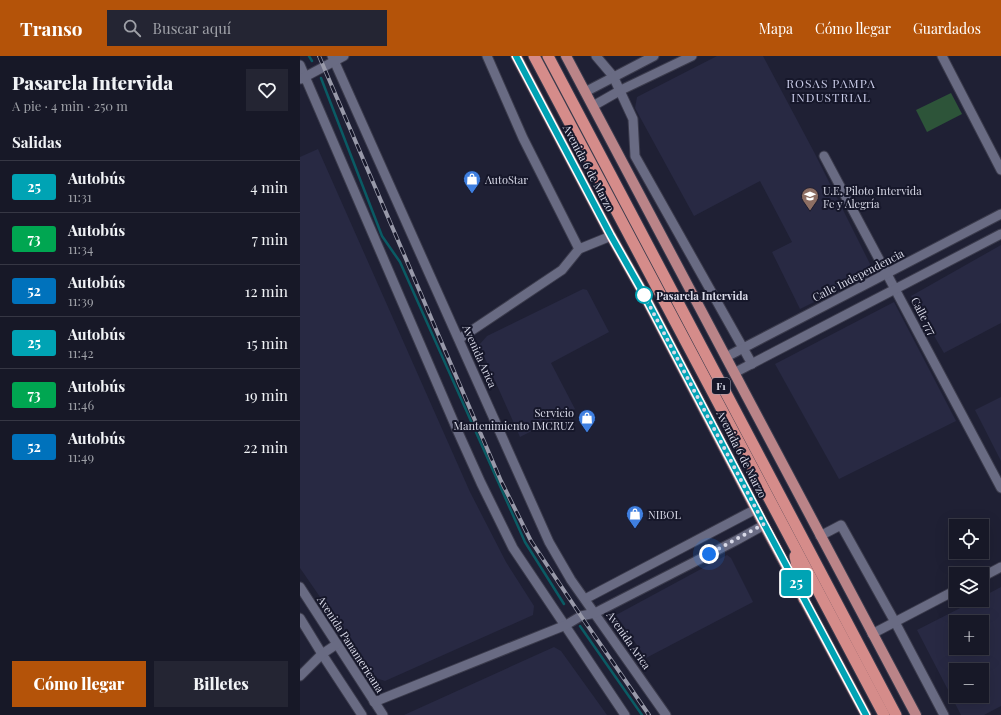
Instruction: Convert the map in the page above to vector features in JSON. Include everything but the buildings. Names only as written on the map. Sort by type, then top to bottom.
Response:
[{"type":"highway","name":"Avenida 6 de Marzo","points":[[534,56],[884,715]]},
{"type":"highway","name":"Avenida 6 de Marzo","points":[[548,56],[896,715]]},
{"type":"highway","points":[[793,543],[804,599]]},
{"type":"main road","name":"Avenida 6 de Marzo","points":[[516,56],[866,715]]},
{"type":"main road","points":[[566,56],[916,715]]},
{"type":"street","points":[[303,78],[333,58],[344,56]]},
{"type":"street","points":[[487,56],[523,138],[579,249]]},
{"type":"street","points":[[596,56],[613,76],[621,90],[633,119],[635,156],[752,364]]},
{"type":"street","points":[[585,92],[613,76],[654,56]]},
{"type":"street","points":[[593,106],[621,90],[692,56]]},
{"type":"street","points":[[942,56],[1001,170]]},
{"type":"street","name":"Avenida Arica","points":[[333,58],[549,542],[571,580],[666,715]]},
{"type":"street","points":[[300,65],[303,78],[481,483],[513,548],[625,715]]},
{"type":"street","name":"Calle 777","points":[[824,156],[1001,488]]},
{"type":"street","name":"Calle Independencia","points":[[726,357],[1001,214]]},
{"type":"street","points":[[734,373],[1001,234]]},
{"type":"street","points":[[459,339],[562,270],[579,249],[611,236]]},
{"type":"street","points":[[585,599],[756,509]]},
{"type":"street","points":[[374,702],[566,625],[581,616],[595,613],[737,540],[764,524]]},
{"type":"street","points":[[820,536],[841,525],[895,622],[944,715]]},
{"type":"street","points":[[989,573],[1001,567]]},
{"type":"street","name":"Avenida Panamericana","points":[[300,587],[383,715]]},
{"type":"street","points":[[872,634],[949,594]]},
{"type":"street","points":[[300,618],[362,715]]},
{"type":"street","points":[[300,676],[322,654],[337,644]]},
{"type":"shaded area","points":[[717,56],[763,56],[814,152],[874,272],[800,309],[772,252],[792,242],[760,181],[694,216],[635,108],[637,97]]},
{"type":"shaded area","points":[[318,149],[470,492],[506,562],[534,606],[533,615],[385,681],[376,678],[300,568],[300,157]]},
{"type":"shaded area","points":[[1001,245],[1001,323],[944,353],[911,296]]},
{"type":"shaded area","points":[[583,289],[587,290],[609,332],[551,363],[575,409],[520,437],[479,345],[487,336]]},
{"type":"shaded area","points":[[894,302],[956,421],[839,479],[775,364]]},
{"type":"shaded area","points":[[1001,397],[1001,461],[975,410]]},
{"type":"shaded area","points":[[727,555],[731,558],[753,602],[646,658],[616,615]]},
{"type":"shaded area","points":[[1001,587],[1001,706],[984,715],[961,715],[955,703],[989,703],[989,663],[949,663],[949,692],[917,630],[962,607],[989,607],[989,593]]},
{"type":"shaded area","points":[[554,647],[561,651],[607,715],[404,715]]},
{"type":"green space","points":[[951,93],[962,114],[927,132],[916,110]]},
{"type":"waterway","points":[[309,56],[312,61]]},
{"type":"waterway","points":[[321,78],[382,236],[400,262],[525,542],[564,604]]},
{"type":"waterway","points":[[580,626],[642,715]]},
{"type":"railway","points":[[319,56],[501,481],[531,541],[649,715]]},
{"type":"bus line","name":"25","points":[[516,56],[866,715]]},
{"type":"place","name":"AutoStar","points":[[472,194]]},
{"type":"place","name":"U.E. Piloto Intervida Fe y Alegría","points":[[810,211]]},
{"type":"place","name":"Pasarela Intervida","points":[[644,295]]},
{"type":"place","name":"Servicio Mantenimiento IMCRUZ","points":[[587,433]]},
{"type":"place","name":"NIBOL","points":[[635,529]]},
{"type":"district","name":"ROSAS PAMPA INDUSTRIAL","points":[[831,90]]},
{"type":"route","points":[[644,295],[764,524],[709,554]]}]
